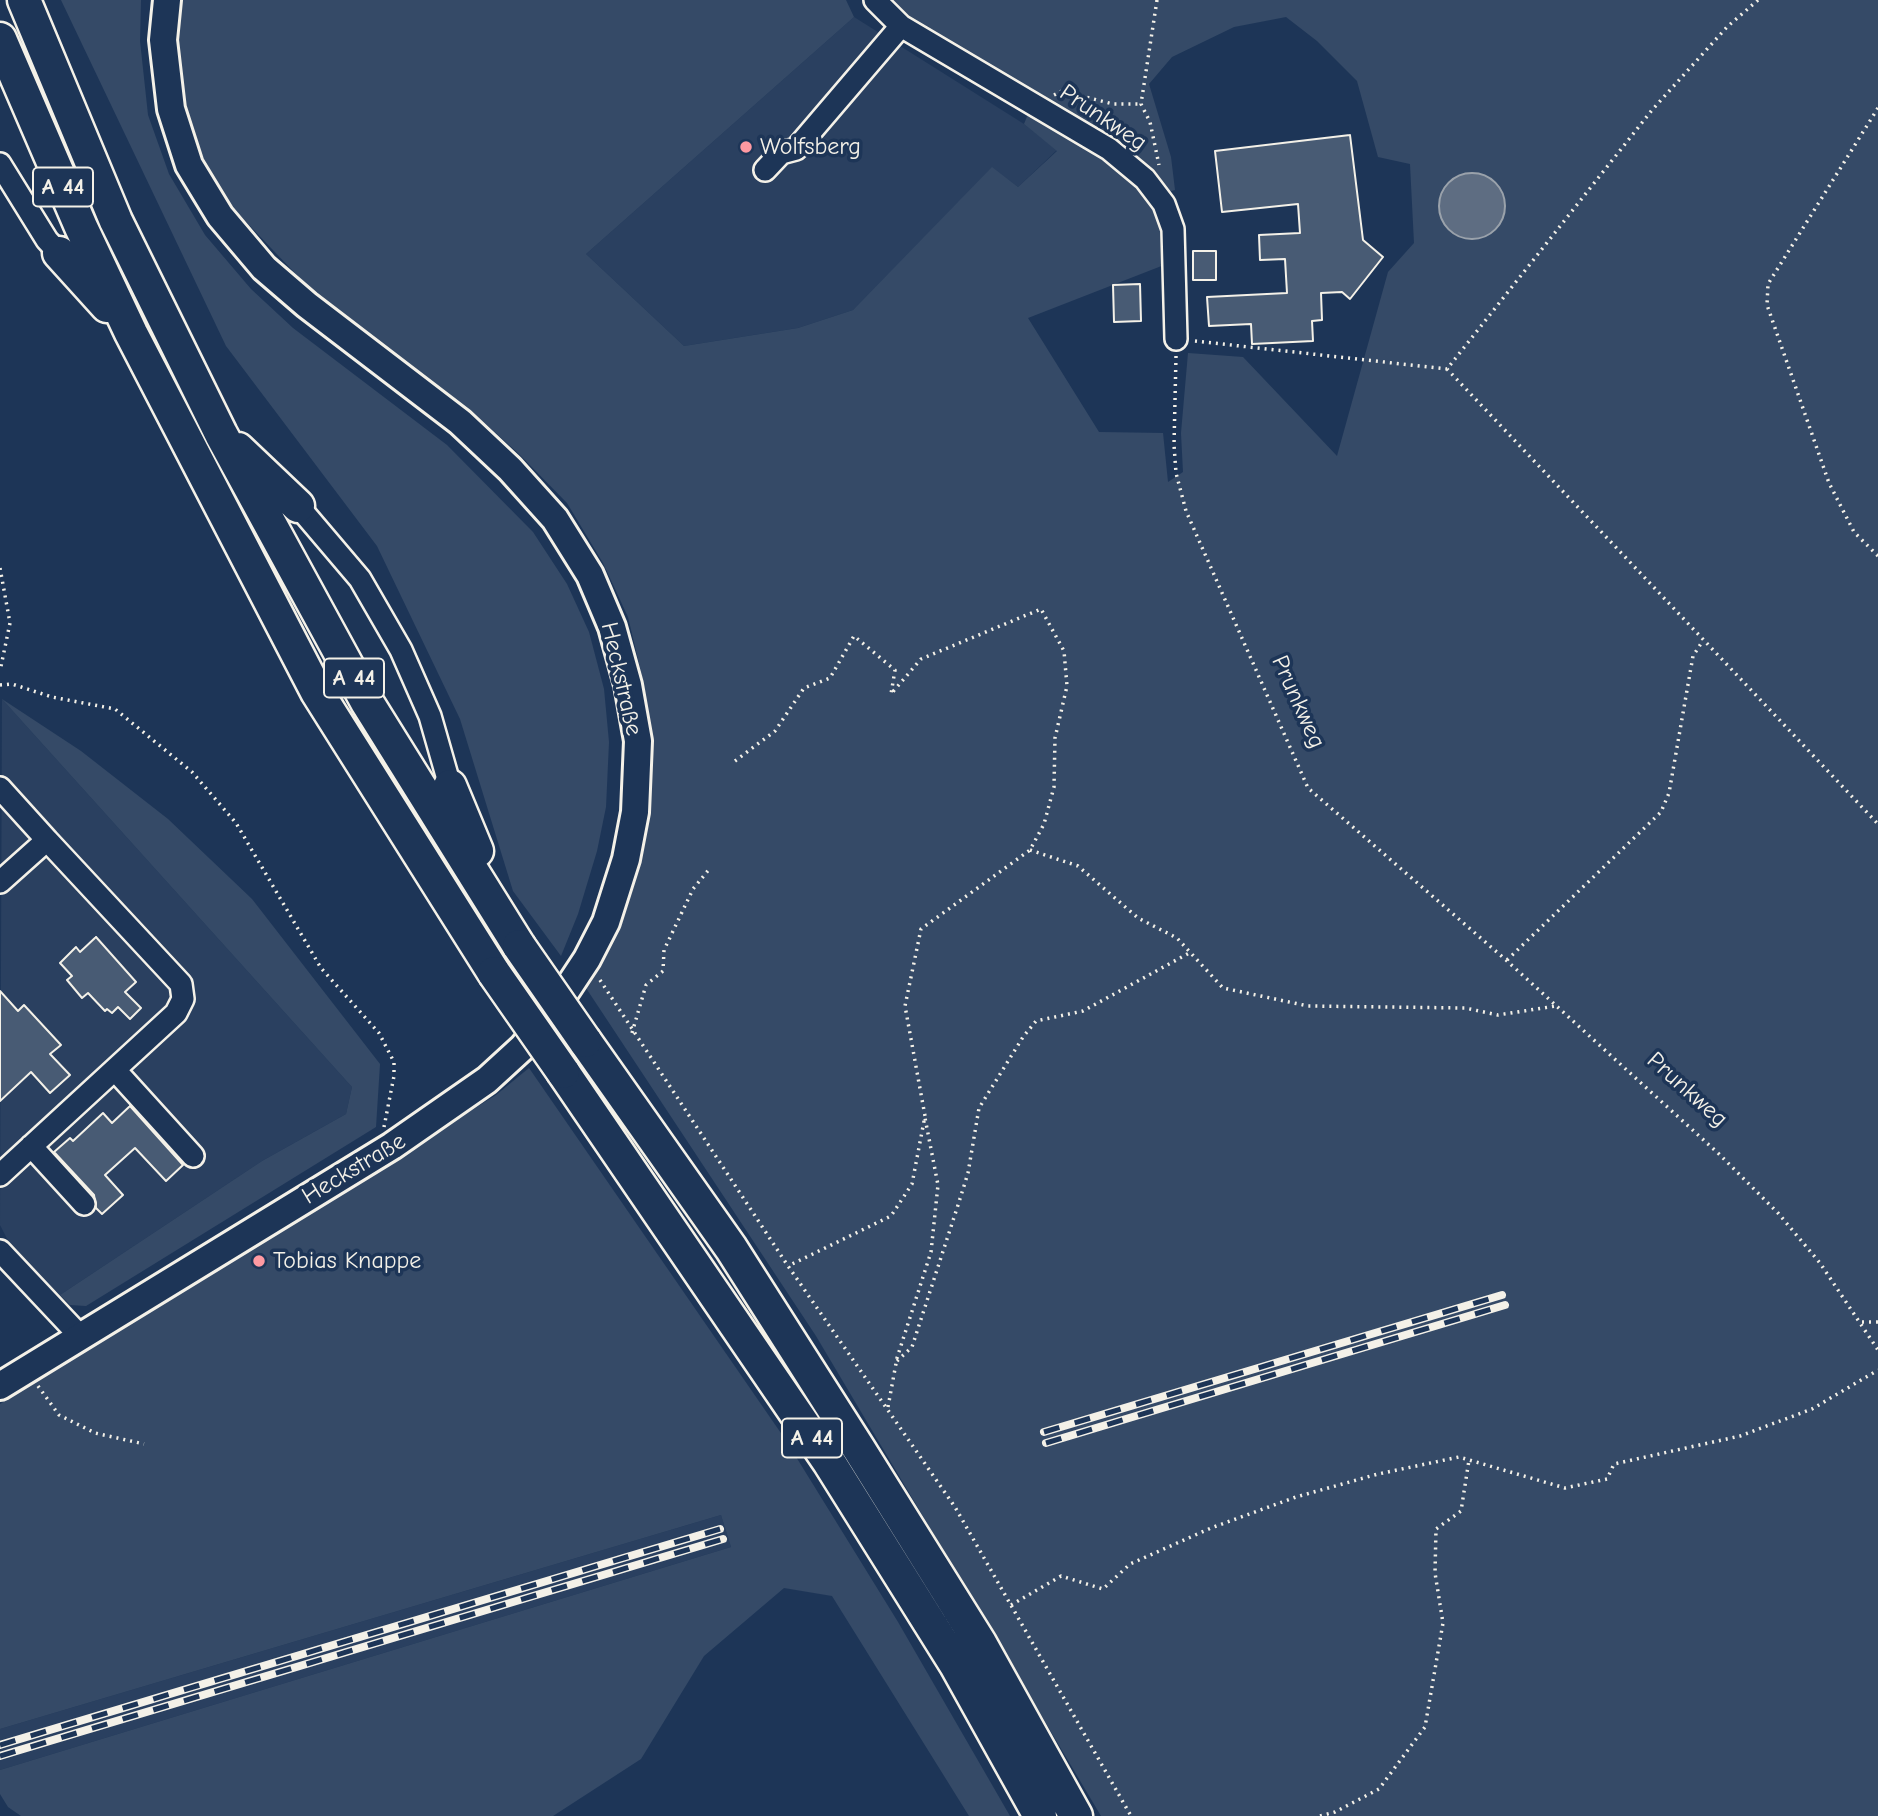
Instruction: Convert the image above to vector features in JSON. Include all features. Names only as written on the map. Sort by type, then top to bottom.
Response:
[{"type":"highway","name":"A 44","points":[[24,0],[116,221],[222,434],[367,702],[519,946],[731,1248],[859,1449],[980,1643],[1076,1816]]},
{"type":"highway","name":"A 44","points":[[0,39],[75,215],[131,333],[317,692],[494,973],[829,1462],[956,1665],[1040,1816]]},
{"type":"highway","points":[[60,253],[131,333]]},
{"type":"highway","points":[[222,434],[298,506]]},
{"type":"highway","points":[[450,786],[500,915]]},
{"type":"main road","name":"Heckstraße","points":[[0,1386],[393,1146],[487,1080],[523,1047],[552,1012],[587,959],[606,922],[626,859],[635,812],[638,741],[628,685],[615,639],[590,575],[555,519],[510,469],[460,422],[264,268],[220,216],[190,165],[171,109],[163,40],[167,0]]},
{"type":"street","name":"Prunkweg","points":[[875,0],[901,26],[1109,149],[1145,179],[1164,204],[1173,229],[1176,339]]},
{"type":"street","points":[[765,170],[781,153],[796,149],[901,26]]},
{"type":"street","points":[[0,163],[47,240],[60,253]]},
{"type":"street","points":[[298,506],[360,579],[401,650],[429,716],[450,786]]},
{"type":"street","points":[[0,788],[181,984],[183,999],[176,1013],[0,1175]]},
{"type":"street","points":[[0,882],[47,840]]},
{"type":"street","points":[[114,1070],[193,1156]]},
{"type":"street","points":[[31,1146],[84,1204]]},
{"type":"street","points":[[0,1251],[80,1336]]},
{"type":"path","points":[[1157,0],[1141,104],[1157,152],[1164,204]]},
{"type":"path","points":[[1447,369],[1652,110],[1727,27],[1758,0]]},
{"type":"path","points":[[1040,107],[1045,99],[1062,91],[1113,104],[1141,104]]},
{"type":"path","points":[[1878,108],[1768,284],[1767,305],[1829,483],[1854,532],[1878,556]]},
{"type":"path","points":[[1176,339],[1447,369],[1702,642],[1878,824]]},
{"type":"path","name":"Prunkweg","points":[[1176,339],[1175,454],[1186,511],[1308,788],[1506,960],[1719,1154],[1778,1213],[1820,1263],[1878,1349]]},
{"type":"path","points":[[0,568],[10,624],[0,671]]},
{"type":"path","points":[[735,761],[775,732],[804,688],[830,678],[854,636],[895,670],[891,694],[921,659],[1041,610],[1064,651],[1067,686],[1055,738],[1054,788],[1044,824],[1030,850],[920,929],[905,1006],[937,1185],[931,1252],[897,1362],[887,1409]]},
{"type":"path","points":[[1506,960],[1661,812],[1669,793],[1693,656],[1702,642]]},
{"type":"path","points":[[0,685],[12,684],[52,697],[114,709],[192,772],[236,823],[321,968],[379,1033],[394,1062],[394,1076],[383,1129],[393,1146]]},
{"type":"path","points":[[1030,850],[1078,866],[1138,918],[1177,938],[1223,988],[1308,1006],[1465,1008],[1497,1015],[1556,1006]]},
{"type":"path","points":[[632,1033],[646,985],[663,971],[664,950],[693,889],[711,867]]},
{"type":"path","points":[[897,1362],[912,1347],[959,1202],[968,1173],[979,1108],[1023,1037],[1036,1021],[1083,1011],[1191,952]]},
{"type":"path","points":[[587,959],[632,1033],[788,1266],[956,1507],[1131,1816]]},
{"type":"path","points":[[788,1266],[891,1216],[912,1184],[925,1116]]},
{"type":"path","points":[[1862,1322],[1878,1322]]},
{"type":"path","points":[[27,1370],[59,1415],[96,1433],[144,1444]]},
{"type":"path","points":[[1011,1605],[1060,1576],[1102,1589],[1130,1564],[1211,1528],[1296,1497],[1378,1474],[1459,1457],[1565,1488],[1607,1479],[1614,1464],[1740,1436],[1812,1409],[1878,1370]]},
{"type":"path","points":[[1320,1816],[1335,1812],[1379,1788],[1425,1727],[1443,1623],[1434,1573],[1436,1529],[1461,1511],[1469,1460]]},
{"type":"shaded area","points":[[61,0],[141,0],[140,41],[148,115],[169,174],[205,235],[251,289],[293,328],[447,445],[533,532],[567,584],[589,632],[604,689],[609,742],[606,807],[597,851],[578,914],[561,956],[513,891],[460,719],[377,546],[226,346]]},
{"type":"shaded area","points":[[178,0],[846,0],[854,17],[586,254],[684,346],[798,328],[853,310],[992,167],[1018,187],[1057,151],[1024,124],[1037,92],[903,18],[887,0],[1878,0],[1878,1816],[1101,1816],[816,1336],[584,985],[618,929],[638,863],[647,811],[651,738],[642,676],[628,617],[603,563],[567,503],[519,454],[467,407],[398,359],[312,291],[230,205],[202,155],[184,101],[176,43]],"holes":[[[1286,17],[1317,41],[1357,81],[1378,157],[1410,164],[1414,243],[1388,272],[1337,456],[1243,357],[1188,353],[1181,433],[1183,472],[1168,482],[1163,433],[1099,432],[1028,318],[1164,265],[1160,222],[1148,197],[1175,190],[1171,157],[1149,84],[1172,57],[1234,27]]]},
{"type":"shaded area","points":[[854,17],[1024,124],[1057,150],[1018,187],[992,168],[853,310],[798,328],[684,346],[586,254]]},
{"type":"shaded area","points":[[1472,173],[1495,183],[1505,206],[1495,229],[1472,239],[1449,229],[1439,206],[1449,183]]},
{"type":"shaded area","points":[[2,699],[352,1087],[346,1114],[262,1161],[60,1295],[16,1256],[0,1225]]},
{"type":"shaded area","points":[[2,699],[81,751],[168,819],[252,899],[380,1064],[376,1127],[86,1306],[70,1305],[60,1295],[262,1161],[346,1114],[352,1087]]},
{"type":"shaded area","points":[[529,1068],[785,1439],[898,1622],[1010,1816],[969,1816],[832,1596],[784,1588],[704,1656],[641,1759],[553,1816],[21,1816],[8,1807],[0,1794],[0,1770],[731,1547],[721,1515],[0,1729],[0,1404],[496,1095]]},
{"type":"shaded area","points":[[721,1515],[731,1547],[0,1770],[0,1729]]},
{"type":"building","points":[[1350,135],[1363,240],[1383,257],[1350,299],[1342,292],[1321,293],[1322,320],[1312,321],[1313,341],[1252,344],[1251,324],[1209,326],[1207,297],[1287,293],[1285,259],[1260,260],[1259,235],[1300,233],[1298,204],[1222,212],[1215,151]]},
{"type":"building","points":[[1193,251],[1216,251],[1216,280],[1193,280]]},
{"type":"building","points":[[1140,284],[1141,321],[1114,322],[1113,285]]},
{"type":"building","points":[[96,937],[136,982],[125,992],[141,1008],[130,1019],[118,1007],[112,1013],[107,1009],[105,1011],[88,993],[82,998],[67,980],[72,976],[60,963],[76,947],[80,952]]},
{"type":"building","points":[[0,991],[18,1011],[24,1005],[61,1045],[50,1054],[70,1075],[50,1093],[31,1072],[0,1101]]},
{"type":"building","points":[[130,1106],[183,1165],[166,1181],[135,1148],[105,1175],[123,1195],[102,1214],[96,1208],[94,1195],[54,1152],[70,1138],[73,1141],[103,1113],[112,1123]]},
{"type":"railway","points":[[1044,1432],[1502,1295]]},
{"type":"railway","points":[[1046,1443],[1505,1305]]},
{"type":"railway","points":[[0,1745],[720,1529]]},
{"type":"railway","points":[[0,1756],[723,1539]]},
{"type":"place","name":"Wolfsberg","points":[[746,147]]},
{"type":"place","name":"Tobias Knappe","points":[[259,1261]]}]
